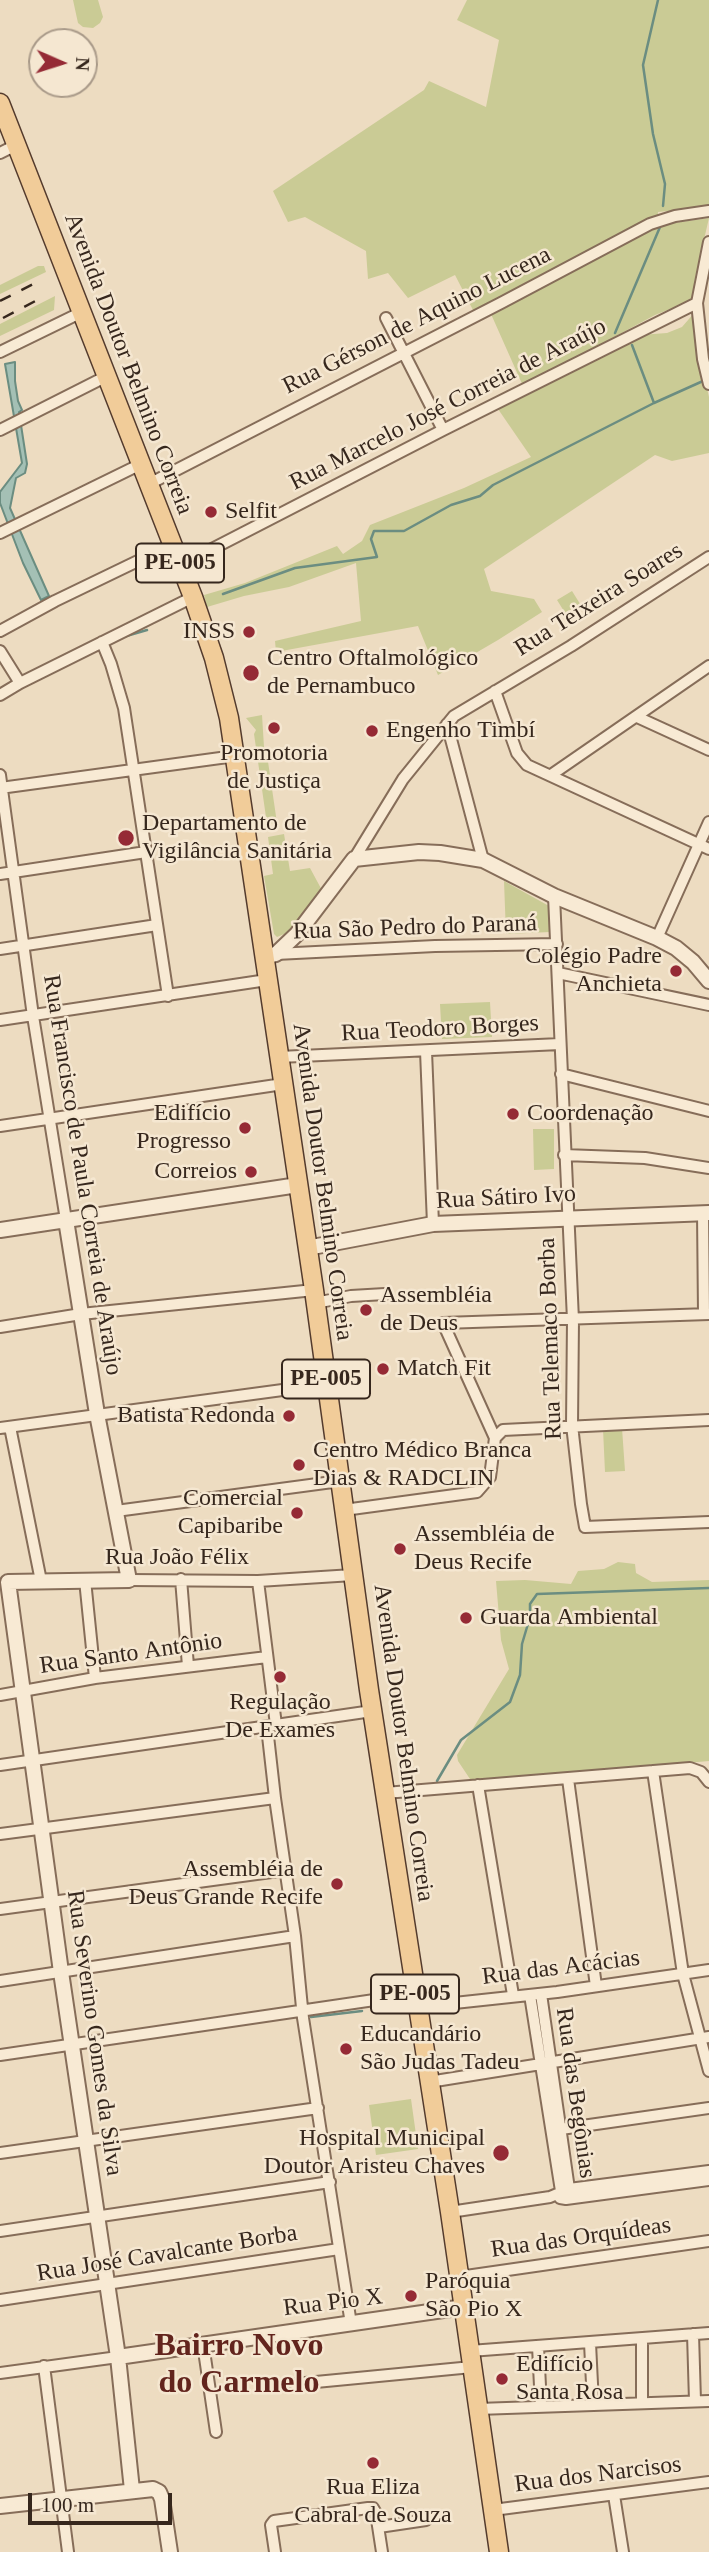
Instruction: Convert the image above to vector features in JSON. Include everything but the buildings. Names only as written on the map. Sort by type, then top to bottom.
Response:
[{"type":"main road","name":"Avenida Doutor Belmino Correia","points":[[0,103],[8,149],[82,312],[193,597],[221,683],[270,956],[267,980],[372,1711],[450,2212],[499,2552]]},
{"type":"street","name":"Rua Gérson de Aquino Lucena","points":[[149,484],[650,223],[709,211]]},
{"type":"street","points":[[709,242],[697,303],[709,384]]},
{"type":"street","name":"Rua Marcelo José Correia de Araújo","points":[[181,565],[697,303]]},
{"type":"street","points":[[0,352],[82,312]]},
{"type":"street","points":[[387,318],[443,430]]},
{"type":"street","points":[[0,430],[107,376]]},
{"type":"street","points":[[8,529],[141,464]]},
{"type":"street","points":[[0,631],[173,544]]},
{"type":"street","name":"Rua Teixeira Soares","points":[[270,956],[306,925],[355,859],[403,779],[454,716],[571,646],[709,557]]},
{"type":"street","points":[[0,695],[193,597]]},
{"type":"street","points":[[102,642],[118,685],[134,771],[168,996]]},
{"type":"street","points":[[0,651],[20,683]]},
{"type":"street","points":[[551,775],[709,666]]},
{"type":"street","points":[[495,691],[521,759],[527,765],[704,847]]},
{"type":"street","points":[[637,717],[709,750]]},
{"type":"street","points":[[447,724],[483,860]]},
{"type":"street","points":[[1,788],[235,756]]},
{"type":"street","name":"Rua Francisco de Paula Correia de Araújo","points":[[0,775],[33,1016],[97,1414],[129,1580]]},
{"type":"street","points":[[657,939],[704,847],[709,822]]},
{"type":"street","points":[[0,874],[146,852]]},
{"type":"street","points":[[355,859],[419,852],[483,860],[554,896],[676,948],[693,962],[709,981]]},
{"type":"street","name":"Rua Telemaco Borba","points":[[554,896],[573,1320],[572,1425],[586,1527],[709,1522]]},
{"type":"street","points":[[0,949],[157,925]]},
{"type":"street","name":"Rua São Pedro do Paraná","points":[[270,956],[435,946],[557,944]]},
{"type":"street","points":[[558,973],[709,1005]]},
{"type":"street","points":[[0,1020],[267,980]]},
{"type":"street","name":"Rua Teodoro Borges","points":[[279,1057],[560,1044]]},
{"type":"street","points":[[426,1051],[433,1224]]},
{"type":"street","points":[[561,1073],[709,1111]]},
{"type":"street","points":[[0,1126],[283,1084]]},
{"type":"street","points":[[564,1155],[645,1158],[709,1168]]},
{"type":"street","points":[[0,1230],[298,1185]]},
{"type":"street","points":[[344,1510],[477,1492],[490,1477],[495,1438],[443,1323],[706,1314],[706,1213]]},
{"type":"street","name":"Rua Sátiro Ivo","points":[[307,1248],[433,1224],[706,1213]]},
{"type":"street","points":[[0,1327],[81,1314],[314,1296],[385,1294]]},
{"type":"street","points":[[41,1581],[5,1428],[327,1384]]},
{"type":"street","points":[[495,1438],[503,1430],[709,1420]]},
{"type":"street","points":[[116,1511],[340,1481]]},
{"type":"street","name":"Rua João Félix","points":[[4,1581],[258,1581],[353,1575]]},
{"type":"street","points":[[181,1579],[188,1666]]},
{"type":"street","points":[[86,1580],[95,1678]]},
{"type":"street","name":"Rua Severino Gomes da Silva","points":[[4,1581],[34,1761],[61,1972],[118,2357],[132,2490]]},
{"type":"street","points":[[258,1581],[267,1657],[275,1798],[295,1936],[302,2011],[351,2324]]},
{"type":"street","name":"Rua Santo Antônio","points":[[0,1695],[95,1678],[267,1657]]},
{"type":"street","points":[[0,1765],[372,1711]]},
{"type":"street","points":[[385,1793],[696,1769],[709,1782]]},
{"type":"street","points":[[653,1771],[683,1975],[705,2038],[709,2071]]},
{"type":"street","points":[[568,1779],[596,1986]]},
{"type":"street","points":[[478,1785],[513,1995]]},
{"type":"street","points":[[0,1834],[275,1798]]},
{"type":"street","points":[[0,1909],[286,1870]]},
{"type":"street","points":[[0,1981],[295,1936]]},
{"type":"street","name":"Rua das Acácias","points":[[0,2055],[302,2011],[535,1994],[709,1970]]},
{"type":"street","name":"Rua das Begônias","points":[[535,1994],[565,2193]]},
{"type":"street","points":[[429,2082],[705,2038]]},
{"type":"street","name":"Rua das Begônias","points":[[546,2064],[561,2129],[565,2193]]},
{"type":"street","points":[[0,2153],[318,2108]]},
{"type":"street","points":[[561,2129],[709,2108]]},
{"type":"street","points":[[450,2212],[709,2171]]},
{"type":"street","points":[[565,2193],[709,2180]]},
{"type":"street","points":[[0,2231],[330,2182]]},
{"type":"street","name":"Rua das Orquídeas","points":[[459,2277],[709,2241]]},
{"type":"street","name":"Rua José Cavalcante Borba","points":[[0,2300],[339,2249]]},
{"type":"street","name":"Rua Pio X","points":[[0,2372],[464,2307]]},
{"type":"street","points":[[295,2384],[471,2359],[538,2346],[709,2333]]},
{"type":"street","points":[[693,2334],[695,2401]]},
{"type":"street","points":[[642,2339],[642,2402]]},
{"type":"street","points":[[590,2343],[593,2404]]},
{"type":"street","points":[[203,2344],[216,2432]]},
{"type":"street","points":[[538,2346],[541,2406]]},
{"type":"street","points":[[44,2366],[68,2552]]},
{"type":"street","points":[[478,2409],[709,2401]]},
{"type":"street","name":"Rua dos Narcisos","points":[[493,2510],[709,2482]]},
{"type":"street","points":[[0,2506],[148,2488],[157,2491],[162,2499],[170,2552]]},
{"type":"street","points":[[614,2494],[623,2552]]},
{"type":"street","points":[[275,2552],[272,2522],[373,2508],[382,2552]]},
{"type":"street","points":[[379,2527],[426,2520]]},
{"type":"green space","points":[[73,0],[98,0],[103,17],[100,23],[93,28],[83,27],[78,23]]},
{"type":"green space","points":[[467,0],[709,0],[709,207],[658,212],[658,217],[474,312],[455,275],[408,298],[388,273],[368,279],[366,251],[305,217],[288,222],[273,191],[424,90],[429,81],[486,107],[499,40],[457,20]]},
{"type":"green space","points":[[709,218],[695,278],[693,300],[655,315],[523,386],[491,314],[653,226]]},
{"type":"green space","points":[[38,266],[44,266],[46,272],[0,294],[0,285]]},
{"type":"green space","points":[[55,296],[54,310],[0,336],[0,324]]},
{"type":"green space","points":[[695,312],[696,341],[709,397],[709,453],[672,461],[655,455],[484,569],[491,591],[534,599],[542,612],[498,640],[438,675],[418,626],[276,652],[275,641],[361,621],[356,563],[289,587],[207,607],[204,595],[245,583],[337,546],[343,554],[362,541],[370,525],[464,488],[531,457],[498,409],[640,335],[667,333],[682,327]]},
{"type":"green space","points":[[572,591],[582,607],[567,616],[557,600]]},
{"type":"green space","points":[[262,715],[264,747],[277,823],[267,824],[254,734],[256,730],[246,718]]},
{"type":"green space","points":[[284,834],[290,871],[310,868],[324,894],[289,932],[277,937],[274,934],[264,876],[273,874],[268,837]]},
{"type":"green space","points":[[504,881],[549,906],[550,932],[506,934]]},
{"type":"green space","points":[[490,1002],[492,1037],[442,1039],[440,1004]]},
{"type":"green space","points":[[533,1129],[554,1129],[554,1169],[534,1170]]},
{"type":"green space","points":[[622,1428],[625,1471],[605,1472],[603,1429]]},
{"type":"green space","points":[[618,1562],[635,1564],[636,1573],[652,1582],[709,1580],[709,1761],[472,1782],[457,1755],[509,1669],[501,1640],[496,1581],[525,1580],[571,1584],[578,1571],[604,1569]]},
{"type":"green space","points":[[411,2099],[418,2149],[376,2155],[369,2105]]},
{"type":"shaded area","points":[[15,362],[15,381],[22,410],[19,412],[27,464],[25,473],[16,478],[10,508],[49,596],[41,600],[23,563],[0,503],[0,492],[22,463],[5,364]]},
{"type":"waterway","points":[[658,0],[643,65],[653,134],[665,184],[663,206]]},
{"type":"waterway","points":[[615,333],[660,227]]},
{"type":"waterway","points":[[632,345],[654,403]]},
{"type":"waterway","points":[[223,594],[295,568],[377,557],[371,539],[374,531],[404,531],[451,505],[480,496],[493,485],[703,381]]},
{"type":"waterway","points":[[123,637],[147,630]]},
{"type":"waterway","points":[[437,1781],[461,1740],[510,1702],[520,1675],[522,1644],[530,1617],[530,1604],[537,1594],[709,1588]]},
{"type":"waterway","points":[[311,2017],[362,2011]]},
{"type":"railway","points":[[0,301],[37,282]]},
{"type":"railway","points":[[3,318],[43,297]]},
{"type":"place","name":"Selfit","points":[[211,512]]},
{"type":"place","name":"INSS","points":[[249,632]]},
{"type":"place","name":"Centro Oftalmológico de Pernambuco","points":[[251,673]]},
{"type":"place","name":"Promotoria de Justiça","points":[[274,728]]},
{"type":"place","name":"Engenho Timbí","points":[[372,731]]},
{"type":"place","name":"Departamento de Vigilância Sanitária","points":[[126,838]]},
{"type":"place","name":"Colégio Padre Anchieta","points":[[676,971]]},
{"type":"place","name":"Coordenação","points":[[513,1114]]},
{"type":"place","name":"Edifício Progresso","points":[[245,1128]]},
{"type":"place","name":"Correios","points":[[251,1172]]},
{"type":"place","name":"Assembléia de Deus","points":[[366,1310]]},
{"type":"place","name":"Match Fit","points":[[383,1369]]},
{"type":"place","name":"Batista Redonda","points":[[289,1416]]},
{"type":"place","name":"Centro Médico Branca Dias & RADCLIN","points":[[299,1465]]},
{"type":"place","name":"Comercial Capibaribe","points":[[297,1513]]},
{"type":"place","name":"Assembléia de Deus Recife","points":[[400,1549]]},
{"type":"place","name":"Guarda Ambiental","points":[[466,1618]]},
{"type":"place","name":"Regulação De Exames","points":[[280,1677]]},
{"type":"place","name":"Assembléia de Deus Grande Recife","points":[[337,1884]]},
{"type":"place","name":"Educandário São Judas Tadeu","points":[[346,2049]]},
{"type":"place","name":"Hospital Municipal Doutor Aristeu Chaves","points":[[501,2153]]},
{"type":"place","name":"Paróquia São Pio X","points":[[411,2296]]},
{"type":"place","name":"Edifício Santa Rosa","points":[[502,2379]]},
{"type":"place","name":"Rua Eliza Cabral de Souza","points":[[373,2463]]},
{"type":"district","name":"Bairro Novo do Carmelo","points":[[239,2366]]}]
